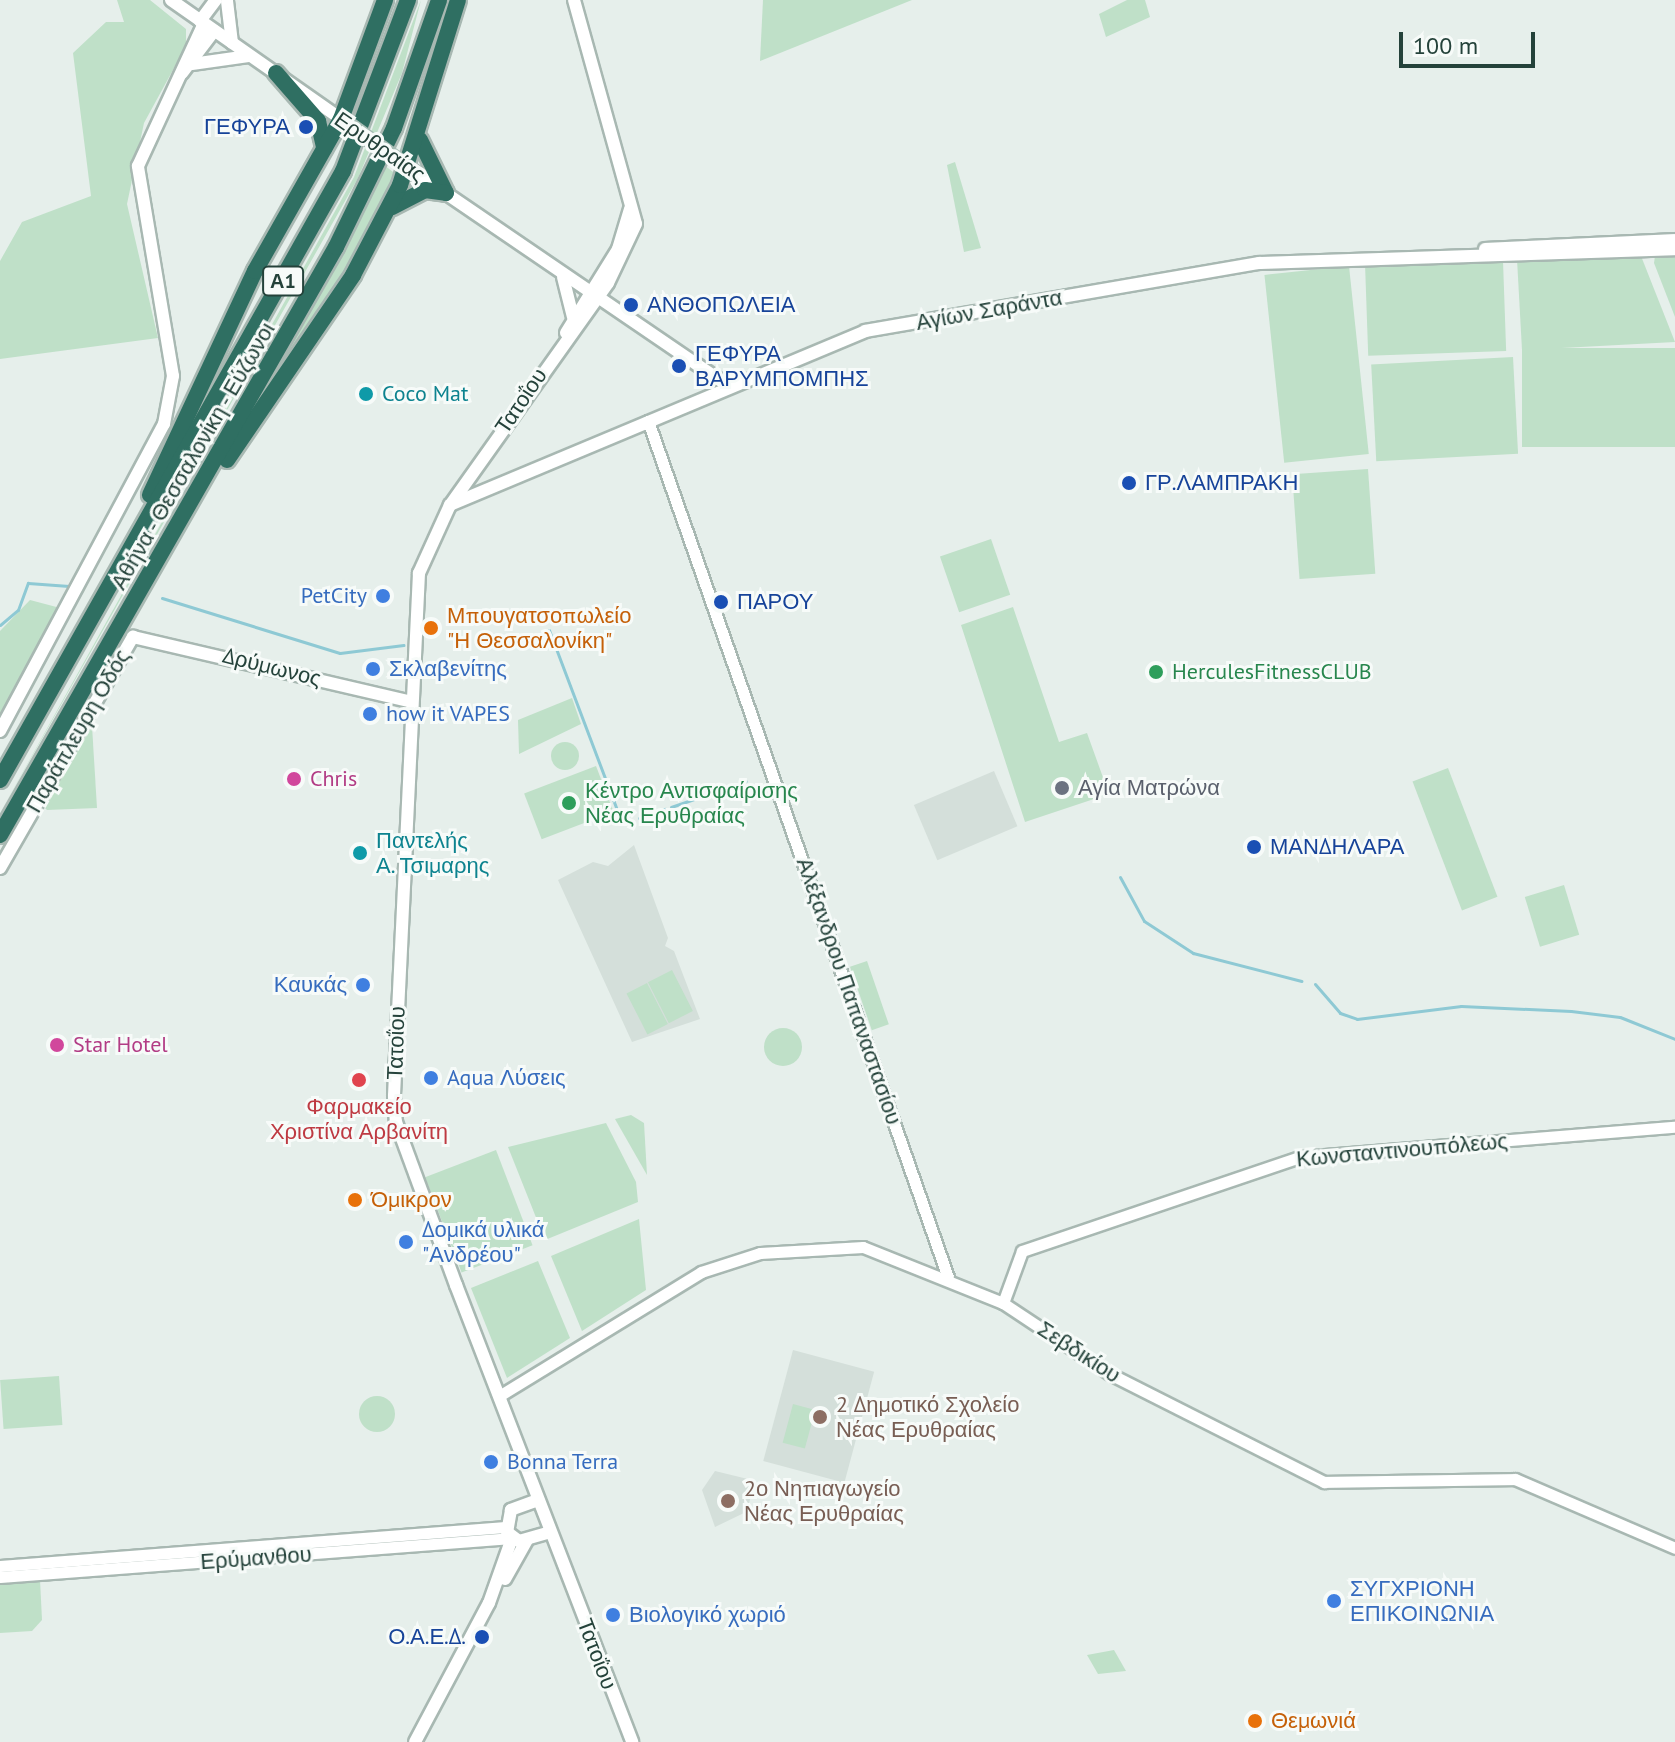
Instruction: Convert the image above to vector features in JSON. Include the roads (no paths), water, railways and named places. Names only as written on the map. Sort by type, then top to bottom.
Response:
[{"type":"highway","points":[[129,549],[167,453],[295,197],[345,122],[385,0]]},
{"type":"highway","name":"Αθήνα - Θεσσαλονίκη - Εύζωνοι","points":[[0,780],[343,171],[408,0]]},
{"type":"highway","name":"Αθήνα - Θεσσαλονίκη - Εύζωνοι","points":[[0,835],[171,539],[370,183],[439,0]]},
{"type":"highway","points":[[171,539],[353,275],[387,211],[404,164],[421,134],[458,0]]},
{"type":"highway","points":[[276,73],[318,121],[321,154]]},
{"type":"highway","points":[[421,134],[423,157],[446,193]]},
{"type":"highway","points":[[387,211],[413,193],[446,193]]},
{"type":"main road","name":"Ερυθραίας","points":[[171,0],[618,314],[727,385]]},
{"type":"main road","points":[[0,731],[133,493],[167,410],[169,341],[136,192],[139,155],[168,92],[224,0]]},
{"type":"main road","points":[[224,0],[232,43]]},
{"type":"main road","points":[[574,0],[628,194],[633,240],[593,296]]},
{"type":"main road","points":[[168,92],[186,68],[207,25]]},
{"type":"main road","points":[[186,68],[211,56],[251,56]]},
{"type":"main road","points":[[593,296],[625,235],[628,194]]},
{"type":"main road","name":"Αγίων Σαράντα","points":[[648,421],[727,385],[865,331],[1259,263],[1675,240]]},
{"type":"main road","name":"Αγίων Σαράντα","points":[[1259,263],[1675,249]]},
{"type":"main road","points":[[608,266],[591,276],[562,275],[576,322],[618,314]]},
{"type":"main road","name":"Τατοΐου","points":[[593,296],[450,505],[416,586],[409,701],[395,1112],[550,1532],[632,1742]]},
{"type":"main road","points":[[450,505],[648,421]]},
{"type":"main road","name":"Δρύμωνος","points":[[133,637],[409,701]]},
{"type":"main road","name":"Παράπλευρη Οδός","points":[[0,868],[133,637]]},
{"type":"main road","points":[[489,1603],[508,1526],[538,1500]]},
{"type":"main road","name":"Ερύμανθου","points":[[508,1526],[527,1540],[550,1532]]},
{"type":"main road","points":[[415,1742],[489,1603],[527,1540]]},
{"type":"street","name":"Αλέξανδρου Παπαναστασίου","points":[[648,421],[948,1277]]},
{"type":"street","name":"Κωνσταντινουπόλεως","points":[[1003,1303],[1022,1251],[1299,1157],[1675,1127]]},
{"type":"street","points":[[922,1267],[938,1245]]},
{"type":"street","name":"Σεβδικίου","points":[[499,1396],[670,1287],[744,1256],[863,1247],[948,1277],[1003,1303],[1097,1367],[1324,1482],[1515,1479],[1675,1548]]},
{"type":"street","name":"Ερύμανθου","points":[[0,1566],[508,1526]]},
{"type":"street","name":"Ερύμανθου","points":[[0,1577],[508,1526]]},
{"type":"waterway","points":[[0,625],[18,610],[28,583],[69,586]]},
{"type":"waterway","points":[[162,598],[340,653],[404,645]]},
{"type":"waterway","points":[[549,630],[620,818]]},
{"type":"waterway","points":[[671,807],[746,781]]},
{"type":"waterway","points":[[654,813],[665,809]]},
{"type":"waterway","points":[[639,818],[646,816]]},
{"type":"waterway","points":[[1120,877],[1144,921],[1193,953],[1301,981]]},
{"type":"waterway","points":[[1315,984],[1340,1013],[1357,1019],[1461,1006],[1571,1011],[1620,1017],[1675,1039]]},
{"type":"place","name":"ΓΕΦΥΡΑ","points":[[306,127]]},
{"type":"place","name":"ΑΝΘΟΠΩΛΕΙΑ","points":[[631,305]]},
{"type":"place","name":"ΓΕΦΥΡΑ ΒΑΡΥΜΠΟΜΠΗΣ","points":[[679,366]]},
{"type":"place","name":"Coco Mat","points":[[366,394]]},
{"type":"place","name":"ΓΡ.ΛΑΜΠΡΑΚΗ","points":[[1129,483]]},
{"type":"place","name":"PetCity","points":[[383,596]]},
{"type":"place","name":"ΠΑΡΟΥ","points":[[721,602]]},
{"type":"place","name":"Μπουγατσοπωλείο \"Η Θεσσαλονίκη\"","points":[[431,628]]},
{"type":"place","name":"Σκλαβενίτης","points":[[373,669]]},
{"type":"place","name":"HerculesFitnessCLUB","points":[[1156,672]]},
{"type":"place","name":"how it VAPES","points":[[370,714]]},
{"type":"place","name":"Chris","points":[[294,779]]},
{"type":"place","name":"Αγία Ματρώνα","points":[[1062,788]]},
{"type":"place","name":"Κέντρο Αντισφαίρισης Νέας Ερυθραίας","points":[[569,803]]},
{"type":"place","name":"ΜΑΝΔΗΛΑΡΑ","points":[[1254,847]]},
{"type":"place","name":"Παντελής Α. Τσιμαρης","points":[[360,853]]},
{"type":"place","name":"Καυκάς","points":[[363,985]]},
{"type":"place","name":"Star Hotel","points":[[57,1045]]},
{"type":"place","name":"Aqua Λύσεις","points":[[431,1078]]},
{"type":"place","name":"Φαρμακείο Χριστίνα Αρβανίτη","points":[[359,1080]]},
{"type":"place","name":"Όμικρον","points":[[355,1200]]},
{"type":"place","name":"Δομικά υλικά \"Ανδρέου\"","points":[[406,1242]]},
{"type":"place","name":"2 Δημοτικό Σχολείο Νέας Ερυθραίας","points":[[820,1417]]},
{"type":"place","name":"Bonna Terra","points":[[491,1462]]},
{"type":"place","name":"2ο Νηπιαγωγείο Νέας Ερυθραίας","points":[[728,1501]]},
{"type":"place","name":"ΣΥΓΧΡΙΟΝΗ ΕΠΙΚΟΙΝΩΝΙΑ","points":[[1334,1601]]},
{"type":"place","name":"Βιολογικό χωριό","points":[[613,1615]]},
{"type":"place","name":"Ο.Α.Ε.Δ.","points":[[482,1637]]},
{"type":"place","name":"Θεμωνιά","points":[[1255,1721]]}]
